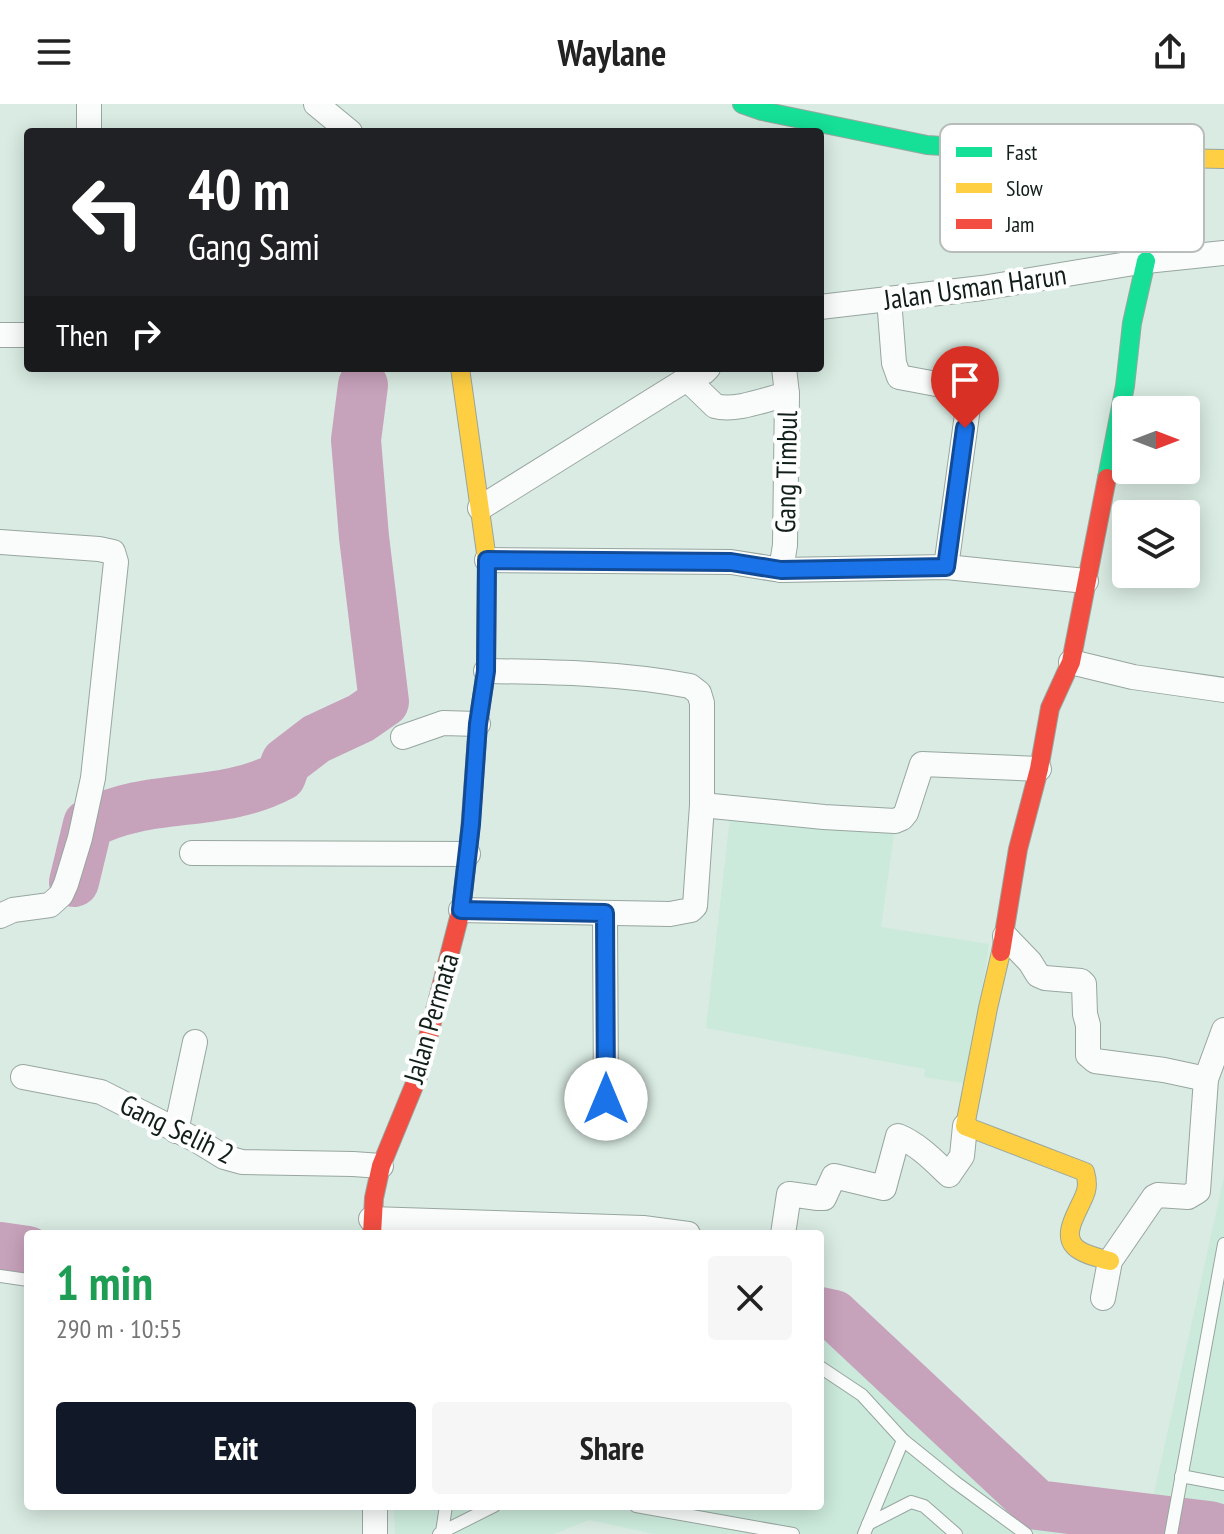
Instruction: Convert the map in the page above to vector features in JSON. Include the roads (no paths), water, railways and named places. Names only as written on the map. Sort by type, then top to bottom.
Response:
[{"type":"main road","points":[[742,104],[762,111],[940,146]]},
{"type":"main road","points":[[1204,159],[1224,159]]},
{"type":"main road","points":[[1110,1261],[1075,1248],[1070,1240],[1070,1231],[1088,1187],[1085,1172],[965,1126],[1005,936],[1018,849],[1039,769],[1050,708],[1071,662],[1146,261]]},
{"type":"main road","name":"Jalan Permata","points":[[372,1226],[381,1166],[418,1076],[461,910],[468,854],[478,724],[486,671],[487,560],[461,372]]},
{"type":"street","points":[[89,104],[89,128]]},
{"type":"street","points":[[316,104],[345,128]]},
{"type":"street","name":"Jalan Usman Harun","points":[[824,307],[982,288],[1146,261],[1224,253]]},
{"type":"street","points":[[889,299],[894,363],[899,377],[963,389],[968,393],[946,567]]},
{"type":"street","points":[[0,335],[24,335]]},
{"type":"street","name":"Gang Timbul","points":[[487,560],[731,562],[781,570],[785,545],[787,394],[784,372]]},
{"type":"street","points":[[480,508],[698,374],[711,403],[720,408],[787,394]]},
{"type":"street","points":[[0,542],[99,549],[113,552],[116,562],[93,778],[66,884],[61,895],[50,905],[13,910],[0,916]]},
{"type":"street","points":[[781,570],[946,567],[1086,581]]},
{"type":"street","points":[[1071,662],[1133,677],[1224,690]]},
{"type":"street","points":[[461,910],[670,914],[691,910],[695,906],[702,805],[702,703],[699,693],[690,686],[587,673],[486,671]]},
{"type":"street","points":[[403,737],[443,723],[478,724]]},
{"type":"street","points":[[702,805],[895,821],[906,813],[922,764],[1039,769]]},
{"type":"street","points":[[192,853],[468,854]]},
{"type":"street","points":[[605,913],[606,1099]]},
{"type":"street","points":[[1005,936],[1038,975],[1084,984],[1088,1055],[1091,1059],[1206,1079]]},
{"type":"street","points":[[1103,1298],[1110,1261],[1154,1197],[1188,1197],[1198,1191],[1206,1079],[1224,1030]]},
{"type":"street","points":[[176,1131],[195,1042]]},
{"type":"street","name":"Gang Selih 2","points":[[23,1077],[101,1092],[224,1157],[242,1162],[381,1166]]},
{"type":"street","points":[[784,1230],[789,1194],[824,1198],[834,1176],[884,1188],[898,1136],[949,1175],[962,1156],[965,1126]]},
{"type":"street","points":[[372,1226],[658,1230]]},
{"type":"street","points":[[375,1510],[375,1534]]},
{"type":"lane","points":[[1171,1534],[1224,1244]]},
{"type":"lane","points":[[0,1276],[24,1279]]},
{"type":"lane","points":[[824,1370],[862,1395],[903,1440],[1026,1534]]},
{"type":"lane","points":[[866,1529],[903,1440]]},
{"type":"lane","points":[[1181,1476],[1224,1484]]},
{"type":"lane","points":[[866,1529],[911,1502],[924,1506],[956,1534]]},
{"type":"lane","points":[[441,1533],[445,1510]]},
{"type":"lane","points":[[441,1533],[486,1510]]},
{"type":"lane","points":[[658,1510],[793,1534]]},
{"type":"waterway","points":[[74,882],[88,824],[136,807],[233,793],[257,786],[281,776],[286,762],[316,739],[361,718],[384,702],[356,440],[363,385]]},
{"type":"waterway","points":[[0,1247],[24,1250]]},
{"type":"waterway","points":[[824,1313],[834,1315],[1037,1505],[1224,1530]]}]
